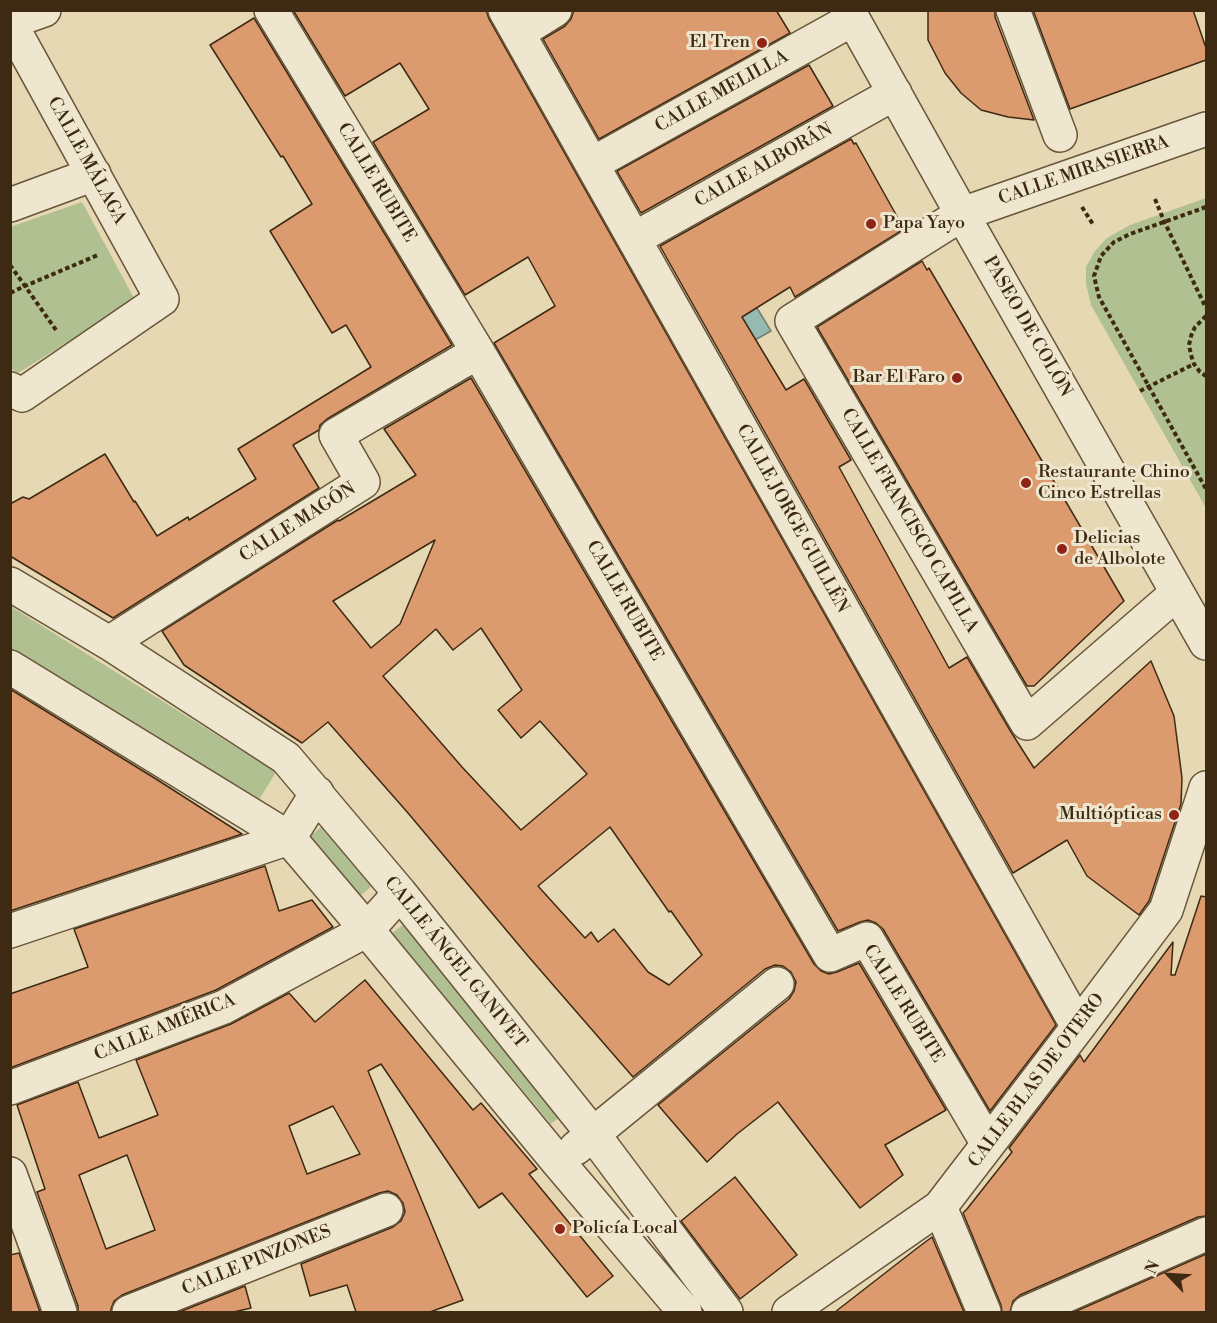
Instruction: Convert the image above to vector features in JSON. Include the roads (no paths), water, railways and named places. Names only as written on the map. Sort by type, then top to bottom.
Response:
[{"type":"street","points":[[10,23],[44,10]]},
{"type":"street","name":"CALLE RUBITE","points":[[271,10],[478,352],[830,955],[867,939],[988,1144]]},
{"type":"street","points":[[511,22],[555,10]]},
{"type":"street","points":[[1013,10],[1060,135]]},
{"type":"street","name":"PASEO DE COLÓN","points":[[851,15],[1206,644]]},
{"type":"street","name":"CALLE MELILLA","points":[[592,164],[851,15]]},
{"type":"street","name":"CALLE JORGE GUILLÉN","points":[[511,22],[1078,1027]]},
{"type":"street","name":"CALLE MÁLAGA","points":[[10,23],[162,299],[21,395],[10,389]]},
{"type":"street","name":"CALLE ALBORÁN","points":[[634,239],[895,93]]},
{"type":"street","name":"CALLE MIRASIERRA","points":[[962,214],[1206,129]]},
{"type":"street","points":[[10,205],[94,174]]},
{"type":"street","name":"CALLE FRANCISCO CAPILLA","points":[[962,214],[792,321],[1027,723],[1177,592]]},
{"type":"street","name":"CALLE MAGÓN","points":[[109,644],[363,482],[336,435],[478,352]]},
{"type":"street","name":"CALLE ÁNGEL GANIVET","points":[[10,584],[109,644],[286,758],[400,893],[593,1134],[726,1312]]},
{"type":"street","points":[[10,666],[289,838],[685,1312]]},
{"type":"street","name":"CALLE BLAS DE OTERO","points":[[789,1312],[940,1208],[1166,910],[1206,788]]},
{"type":"street","points":[[10,932],[289,838],[316,793]]},
{"type":"street","name":"CALLE AMÉRICA","points":[[10,1088],[224,1007],[367,930],[400,893]]},
{"type":"street","points":[[558,1162],[777,984]]},
{"type":"street","points":[[10,1174],[60,1312]]},
{"type":"street","points":[[940,1208],[984,1312]]},
{"type":"street","name":"CALLE PINZONES","points":[[129,1312],[386,1210]]},
{"type":"street","points":[[1028,1312],[1206,1234]]},
{"type":"water","points":[[749,295],[771,331],[746,345],[733,305]]},
{"type":"place","name":"El Tren","points":[[762,43]]},
{"type":"place","name":"Papa Yayo","points":[[871,224]]},
{"type":"place","name":"Bar El Faro","points":[[957,378]]},
{"type":"place","name":"Restaurante Chino Cinco Estrellas","points":[[1026,483]]},
{"type":"place","name":"Delicias de Albolote","points":[[1062,549]]},
{"type":"place","name":"Multiópticas","points":[[1174,815]]},
{"type":"place","name":"Policía Local","points":[[560,1229]]}]
